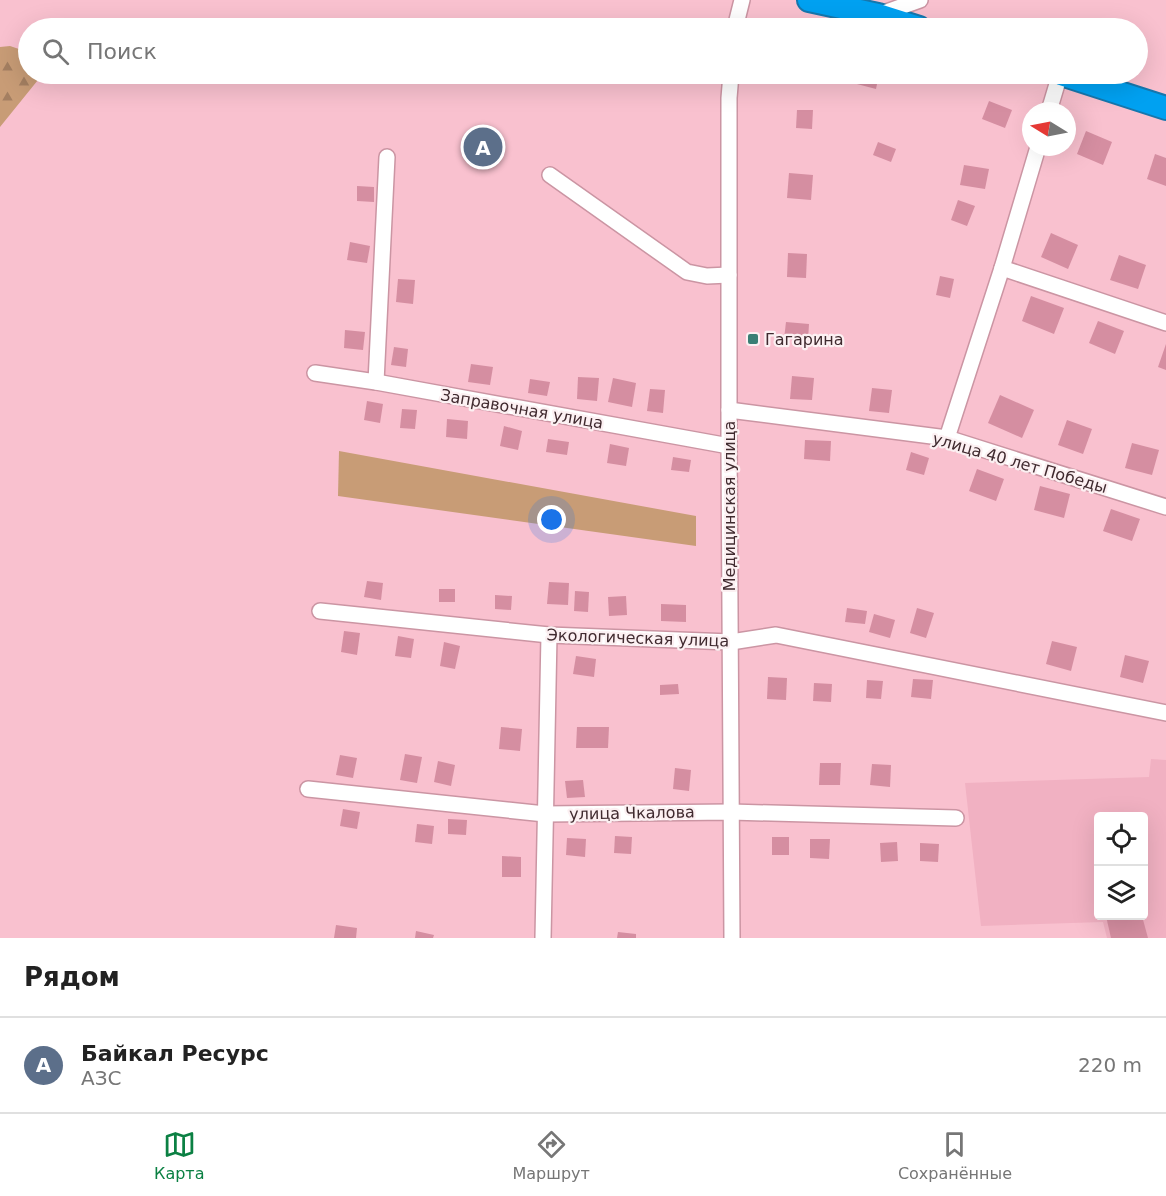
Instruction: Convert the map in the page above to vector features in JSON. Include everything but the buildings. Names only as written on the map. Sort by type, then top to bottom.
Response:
[{"type":"highway","points":[[809,0],[887,18]]},
{"type":"highway","points":[[1092,84],[1166,108]]},
{"type":"street","points":[[738,18],[742,0]]},
{"type":"street","points":[[878,15],[920,0]]},
{"type":"street","name":"Медицинская улица","points":[[730,84],[729,446],[732,938]]},
{"type":"street","points":[[1052,102],[1058,84]]},
{"type":"street","points":[[947,438],[1035,156]]},
{"type":"street","points":[[376,382],[387,157]]},
{"type":"street","points":[[550,175],[687,272],[707,276],[729,275]]},
{"type":"street","points":[[1002,268],[1166,323]]},
{"type":"street","name":"Заправочная улица","points":[[315,373],[729,446]]},
{"type":"street","name":"улица 40 лет Победы","points":[[729,410],[947,438],[1166,507]]},
{"type":"street","name":"Экологическая улица","points":[[320,611],[549,635],[731,642],[776,635],[1166,713]]},
{"type":"street","points":[[543,938],[549,635]]},
{"type":"street","name":"улица Чкалова","points":[[308,789],[546,814],[731,812],[956,818]]},
{"type":"shaded area","points":[[1151,759],[1166,760],[1166,938],[1107,938],[1103,922],[981,926],[965,783],[1149,777]]},
{"type":"green space","points":[[10,46],[18,49],[18,84],[35,84],[0,127],[0,47]]},
{"type":"green space","points":[[339,451],[696,516],[696,546],[338,496]]},
{"type":"place","name":"Байкал Ресурс","points":[[483,147]]},
{"type":"place","name":"Гагарина","points":[[753,339]]}]
